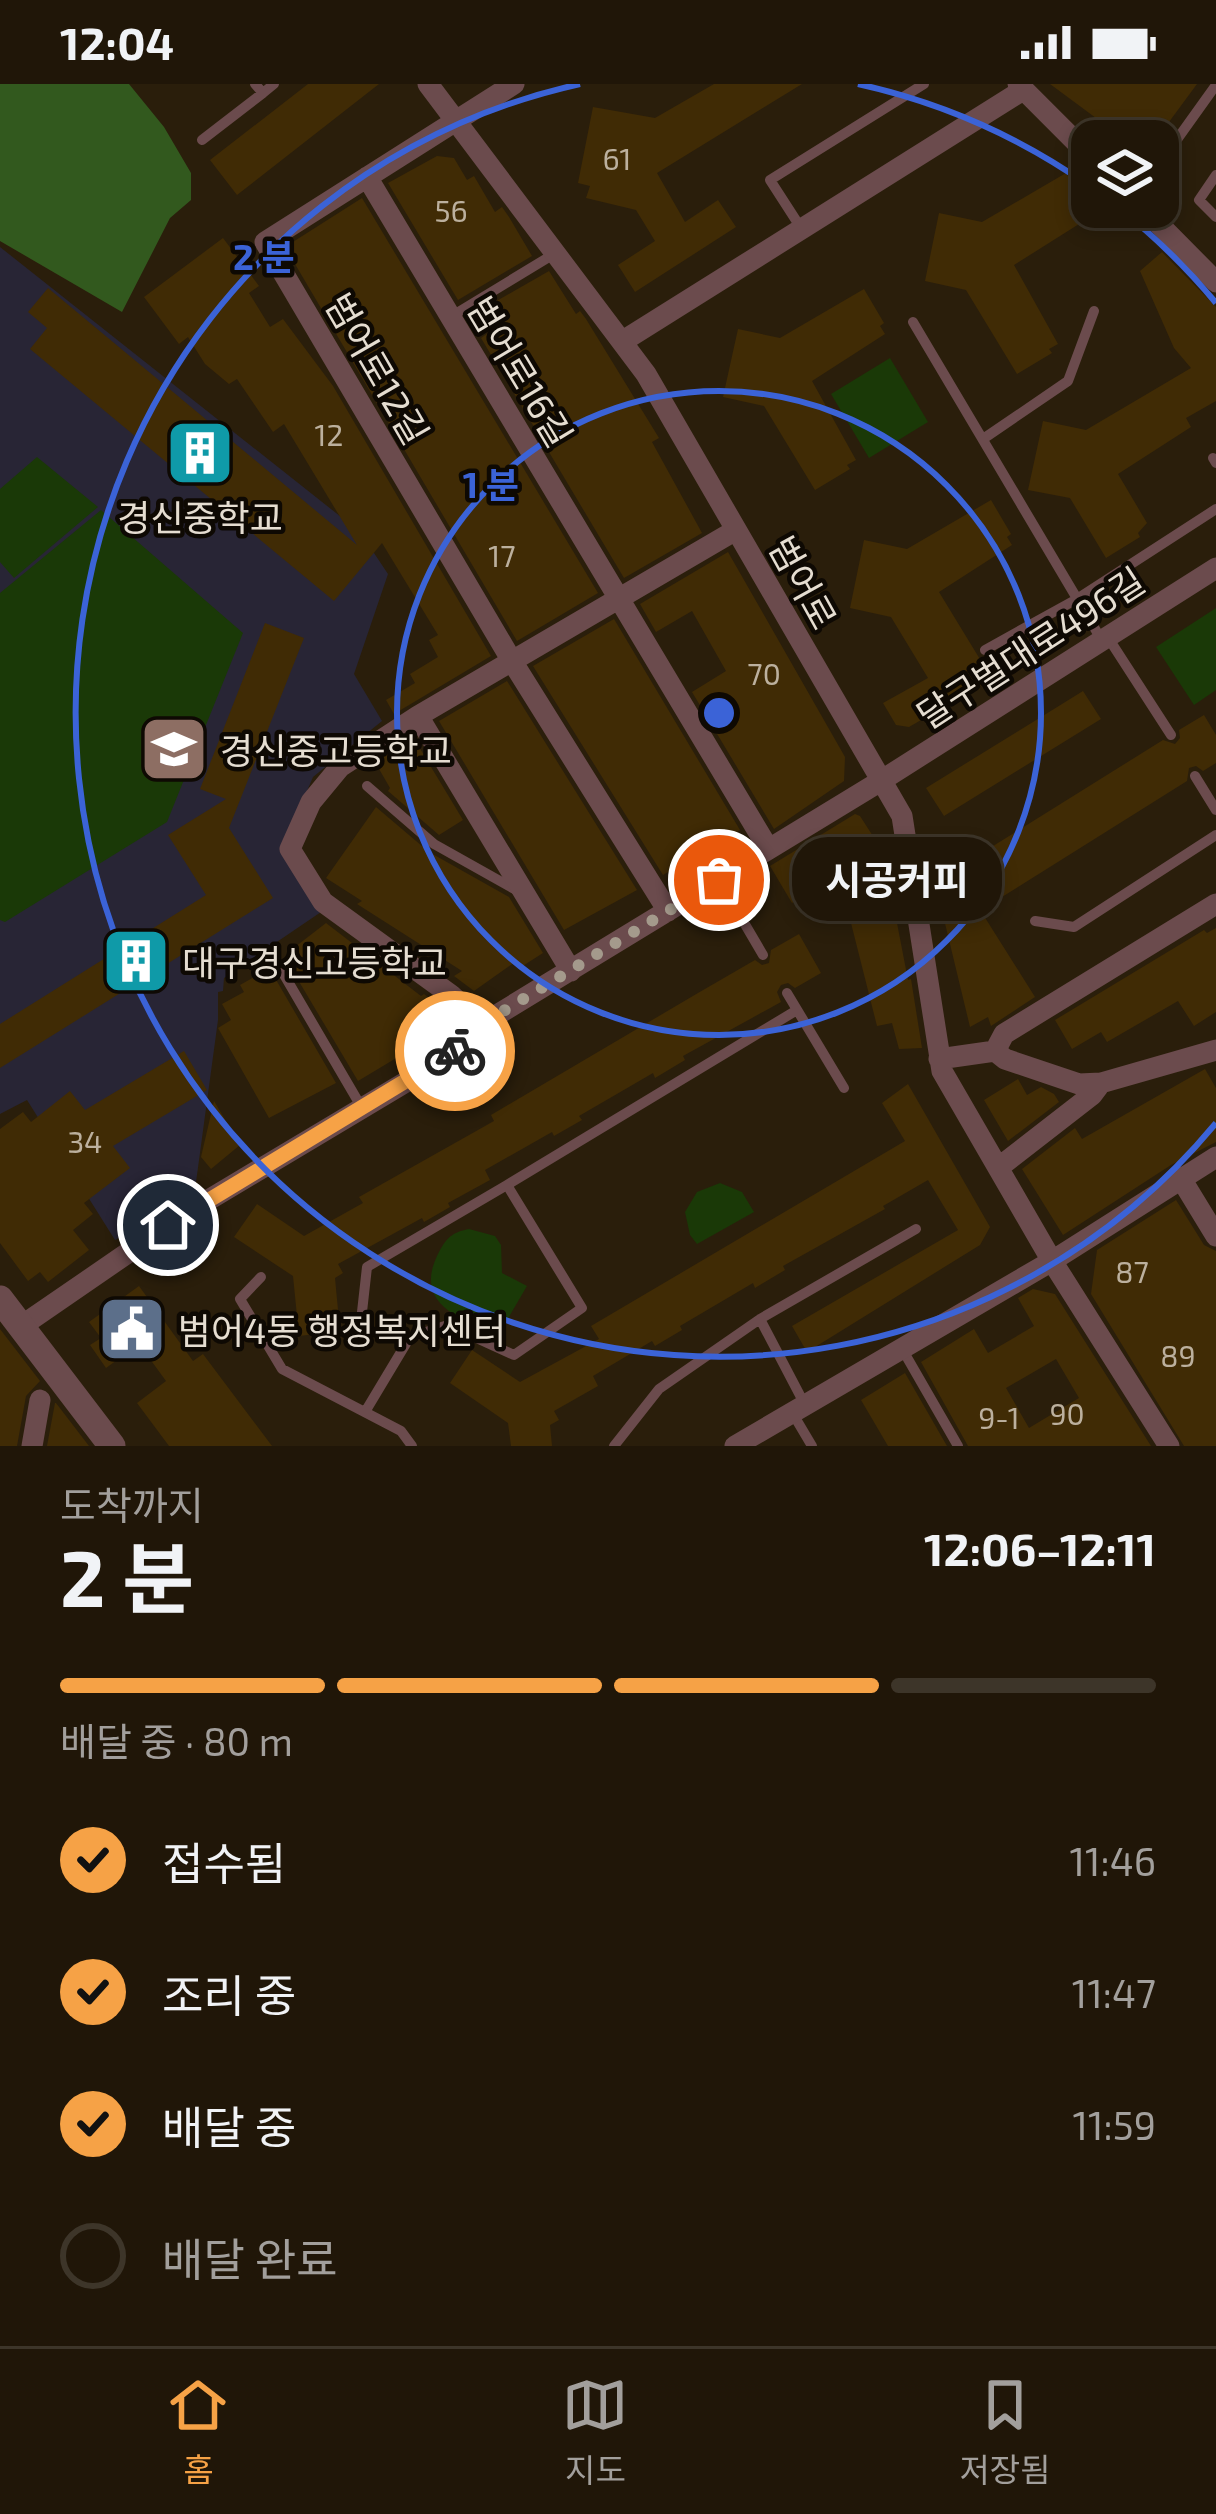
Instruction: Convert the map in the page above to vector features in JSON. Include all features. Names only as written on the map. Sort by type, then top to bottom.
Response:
[{"type":"street","name":"범어로","points":[[428,84],[623,341],[902,816],[939,1059],[1052,1261],[1169,1446]]},
{"type":"street","name":"범어로12길","points":[[512,661],[265,242],[514,84]]},
{"type":"street","points":[[623,341],[1021,87],[1071,137]]},
{"type":"street","name":"범어로16길","points":[[367,177],[768,848]]},
{"type":"street","points":[[1163,228],[1216,282]]},
{"type":"street","points":[[482,1024],[451,995],[323,902],[290,849],[311,802],[340,767],[418,716],[736,530]]},
{"type":"street","name":"달구벌대로496길","points":[[879,782],[1216,568]]},
{"type":"street","points":[[512,661],[668,910]]},
{"type":"street","points":[[418,716],[571,971]]},
{"type":"street","points":[[20,1327],[180,1217],[451,1055],[482,1024],[879,782]]},
{"type":"street","points":[[995,1051],[1004,1034],[1216,904]]},
{"type":"street","points":[[939,1059],[995,1051],[1005,1059],[1079,1084],[1101,1083],[1216,1050]]},
{"type":"street","points":[[998,1168],[1101,1083]]},
{"type":"street","points":[[735,1446],[1052,1261],[1216,1157]]},
{"type":"street","points":[[1180,1177],[1216,1236]]},
{"type":"street","points":[[0,1299],[112,1446]]},
{"type":"street","points":[[32,1446],[40,1400]]},
{"type":"lane","points":[[202,140],[259,89],[274,84]]},
{"type":"lane","points":[[801,228],[770,180],[924,84]]},
{"type":"lane","points":[[1179,137],[1216,86]]},
{"type":"lane","points":[[1216,175],[1199,200],[1216,218]]},
{"type":"lane","points":[[451,316],[557,253]]},
{"type":"lane","points":[[982,439],[1068,381],[1094,311]]},
{"type":"lane","points":[[913,322],[1077,598],[1171,735]]},
{"type":"lane","points":[[986,650],[1216,509]]},
{"type":"lane","points":[[1195,776],[1216,810]]},
{"type":"lane","points":[[367,786],[434,844],[524,894]]},
{"type":"lane","points":[[1035,922],[1074,926],[1216,835]]},
{"type":"lane","points":[[719,880],[763,955]]},
{"type":"lane","points":[[283,973],[362,1108]]},
{"type":"lane","points":[[787,993],[844,1088]]},
{"type":"lane","points":[[361,1321],[367,1268],[797,1010]]},
{"type":"lane","points":[[365,1412],[410,1337],[448,1325],[514,1355],[582,1308],[507,1185]]},
{"type":"lane","points":[[614,1446],[659,1390],[760,1319],[916,1229]]},
{"type":"lane","points":[[261,1277],[240,1299],[282,1369],[401,1431],[412,1446]]},
{"type":"lane","points":[[760,1319],[812,1446]]},
{"type":"lane","points":[[902,1347],[958,1446]]},
{"type":"shaded area","name":"경신중고등학교","points":[[0,247],[360,532],[388,574],[354,674],[382,721],[313,777],[283,847],[321,912],[224,978],[223,991],[218,992],[194,1197],[115,1240],[27,1100],[0,1114]]},
{"type":"green space","points":[[0,84],[129,84],[164,127],[191,173],[191,200],[170,218],[122,312],[0,241]]},
{"type":"green space","points":[[890,358],[928,422],[869,458],[831,394]]},
{"type":"green space","points":[[37,457],[98,507],[14,578],[0,562],[0,489]]},
{"type":"green space","points":[[101,510],[243,633],[167,822],[5,922],[0,920],[0,593]]},
{"type":"green space","points":[[1216,608],[1216,690],[1194,705],[1156,647]]},
{"type":"green space","points":[[720,1183],[742,1192],[754,1212],[697,1244],[685,1212],[697,1192]]},
{"type":"green space","points":[[469,1229],[495,1236],[501,1245],[502,1273],[527,1286],[499,1334],[443,1306],[431,1283],[443,1245],[452,1235]]},
{"type":"building","points":[[308,84],[379,84],[237,195],[210,160]]},
{"type":"building","points":[[714,84],[802,84],[657,173],[685,222],[718,200],[736,227],[635,292],[618,265],[655,241],[636,210],[586,198],[590,186],[578,183],[593,107],[655,118]]},
{"type":"building","points":[[1050,84],[1197,84],[1170,120],[1099,120]]},
{"type":"building","points":[[437,156],[454,158],[467,180],[474,176],[495,212],[502,207],[532,256],[458,300],[388,183]]},
{"type":"building","points":[[1066,173],[1071,182],[1073,228],[1014,265],[1058,344],[1049,349],[1052,353],[1017,374],[966,290],[925,281],[939,213],[982,222]]},
{"type":"building","points":[[362,198],[598,593],[517,641],[285,247]]},
{"type":"building","points":[[223,238],[259,286],[249,293],[270,327],[283,319],[333,386],[491,656],[394,714],[386,700],[415,683],[410,674],[438,657],[429,640],[438,635],[382,543],[334,601],[30,349],[47,328],[28,312],[48,288],[357,545],[284,424],[273,432],[237,379],[229,384],[205,364],[188,337],[179,344],[144,297]]},
{"type":"building","points":[[1162,252],[1216,307],[1216,401],[1186,418],[1191,427],[1118,474],[1147,523],[1140,537],[1106,558],[1070,498],[1028,490],[1043,421],[1086,430],[1191,368],[1174,348],[1140,271]]},
{"type":"building","points":[[549,271],[576,314],[580,311],[586,319],[659,438],[652,442],[702,533],[624,578],[481,338],[494,329],[481,310]]},
{"type":"building","points":[[864,289],[884,323],[880,326],[885,334],[812,381],[856,460],[847,465],[850,469],[815,490],[764,406],[723,397],[738,329],[780,338]]},
{"type":"building","points":[[991,500],[1011,534],[1007,537],[1012,545],[939,592],[992,679],[909,727],[896,725],[883,703],[928,678],[891,617],[850,608],[864,540],[907,549]]},
{"type":"building","points":[[728,552],[845,757],[844,781],[774,829],[692,692],[726,671],[692,611],[656,632],[640,604]]},
{"type":"building","points":[[614,619],[740,830],[663,875],[533,666]]},
{"type":"building","name":"대구경신고등학교","points":[[265,623],[304,638],[229,828],[273,898],[0,1068],[0,1024],[206,895],[168,835],[226,799],[200,789]]},
{"type":"building","points":[[507,681],[637,890],[564,930],[439,721]]},
{"type":"building","points":[[1083,691],[1101,719],[944,816],[926,788]]},
{"type":"building","points":[[1204,715],[1216,735],[1216,763],[1203,771],[1189,768],[1187,781],[1002,897],[977,856],[1163,740],[1175,744],[1179,730]]},
{"type":"building","points":[[413,737],[463,820],[439,835],[388,791],[375,762]]},
{"type":"building","points":[[376,807],[429,852],[509,897],[543,953],[518,969],[515,962],[474,991],[454,976],[462,971],[357,904],[362,901],[326,878]]},
{"type":"building","points":[[855,814],[889,861],[922,1048],[899,1049],[892,1023],[877,1026],[851,923],[846,924],[825,883],[792,903],[770,866]]},
{"type":"building","points":[[972,897],[1035,997],[991,1026],[988,1017],[970,1027],[943,915]]},
{"type":"building","points":[[326,923],[441,1007],[453,1024],[358,1081],[291,968],[279,964],[275,978],[336,1083],[269,1118],[218,1028],[231,1020],[222,1004],[244,992],[240,985],[298,952],[295,947]]},
{"type":"building","points":[[1216,928],[1216,1012],[1194,1026],[1178,1001],[1107,1042],[1101,1032],[1072,1049],[1055,1020],[1204,930]]},
{"type":"building","points":[[799,934],[821,973],[795,988],[781,985],[777,992],[781,1002],[683,1056],[685,1060],[655,1078],[653,1073],[579,1116],[582,1120],[554,1136],[552,1132],[485,1170],[490,1180],[448,1203],[450,1207],[338,1264],[343,1273],[335,1278],[340,1331],[299,1336],[293,1276],[234,1237],[257,1204],[304,1236],[363,1203],[359,1197],[494,1121],[491,1115],[698,993],[755,960],[769,963],[771,950]]},
{"type":"building","points":[[184,1051],[207,1090],[113,1146],[130,1168],[84,1203],[93,1214],[73,1230],[89,1250],[48,1282],[40,1272],[28,1281],[0,1243],[0,1129],[23,1112],[31,1122],[70,1091],[85,1110]]},
{"type":"building","points":[[1205,1069],[1216,1088],[1216,1142],[1171,1165],[1063,1235],[1022,1169],[1075,1128],[1082,1139]]},
{"type":"building","points":[[1018,1079],[1027,1095],[1041,1087],[1059,1102],[1008,1141],[984,1100]]},
{"type":"building","points":[[908,1084],[990,1227],[980,1245],[807,1352],[792,1326],[958,1230],[928,1180],[783,1266],[785,1270],[755,1288],[753,1283],[655,1346],[652,1341],[593,1376],[598,1386],[554,1411],[559,1420],[550,1425],[552,1446],[511,1446],[508,1423],[450,1383],[472,1350],[520,1382],[599,1339],[591,1326],[905,1141],[882,1103]]},
{"type":"building","points":[[214,1101],[240,1145],[211,1169],[201,1157]]},
{"type":"building","points":[[1176,1200],[1204,1245],[1216,1251],[1216,1446],[1184,1446],[1091,1294],[1097,1250]]},
{"type":"building","points":[[139,1286],[193,1361],[203,1354],[272,1446],[169,1446],[137,1403],[166,1381],[139,1344],[106,1368],[90,1345],[101,1338],[89,1322]]},
{"type":"building","points":[[1033,1289],[1055,1294],[1151,1446],[968,1446],[921,1362],[974,1329],[988,1353],[1034,1326],[1018,1298]],"holes":[[[1056,1359],[1079,1398],[1029,1428],[1006,1388]]]},
{"type":"building","points":[[0,1329],[40,1381],[26,1396],[17,1446],[0,1446]]},
{"type":"building","points":[[905,1373],[947,1446],[888,1446],[861,1400]]},
{"type":"building","points":[[56,1403],[89,1446],[47,1446]]},
{"type":"way so far","points":[[455,1051],[482,1024],[719,880]]},
{"type":"place","name":"경신중학교","points":[[200,453]]},
{"type":"place","name":"경신중고등학교","points":[[174,749]]},
{"type":"place","name":"시공커피","points":[[719,880]]},
{"type":"place","name":"대구경신고등학교","points":[[136,961]]},
{"type":"place","name":"범어4동 행정복지센터","points":[[132,1329]]},
{"type":"route","points":[[168,1225],[455,1051]]}]
